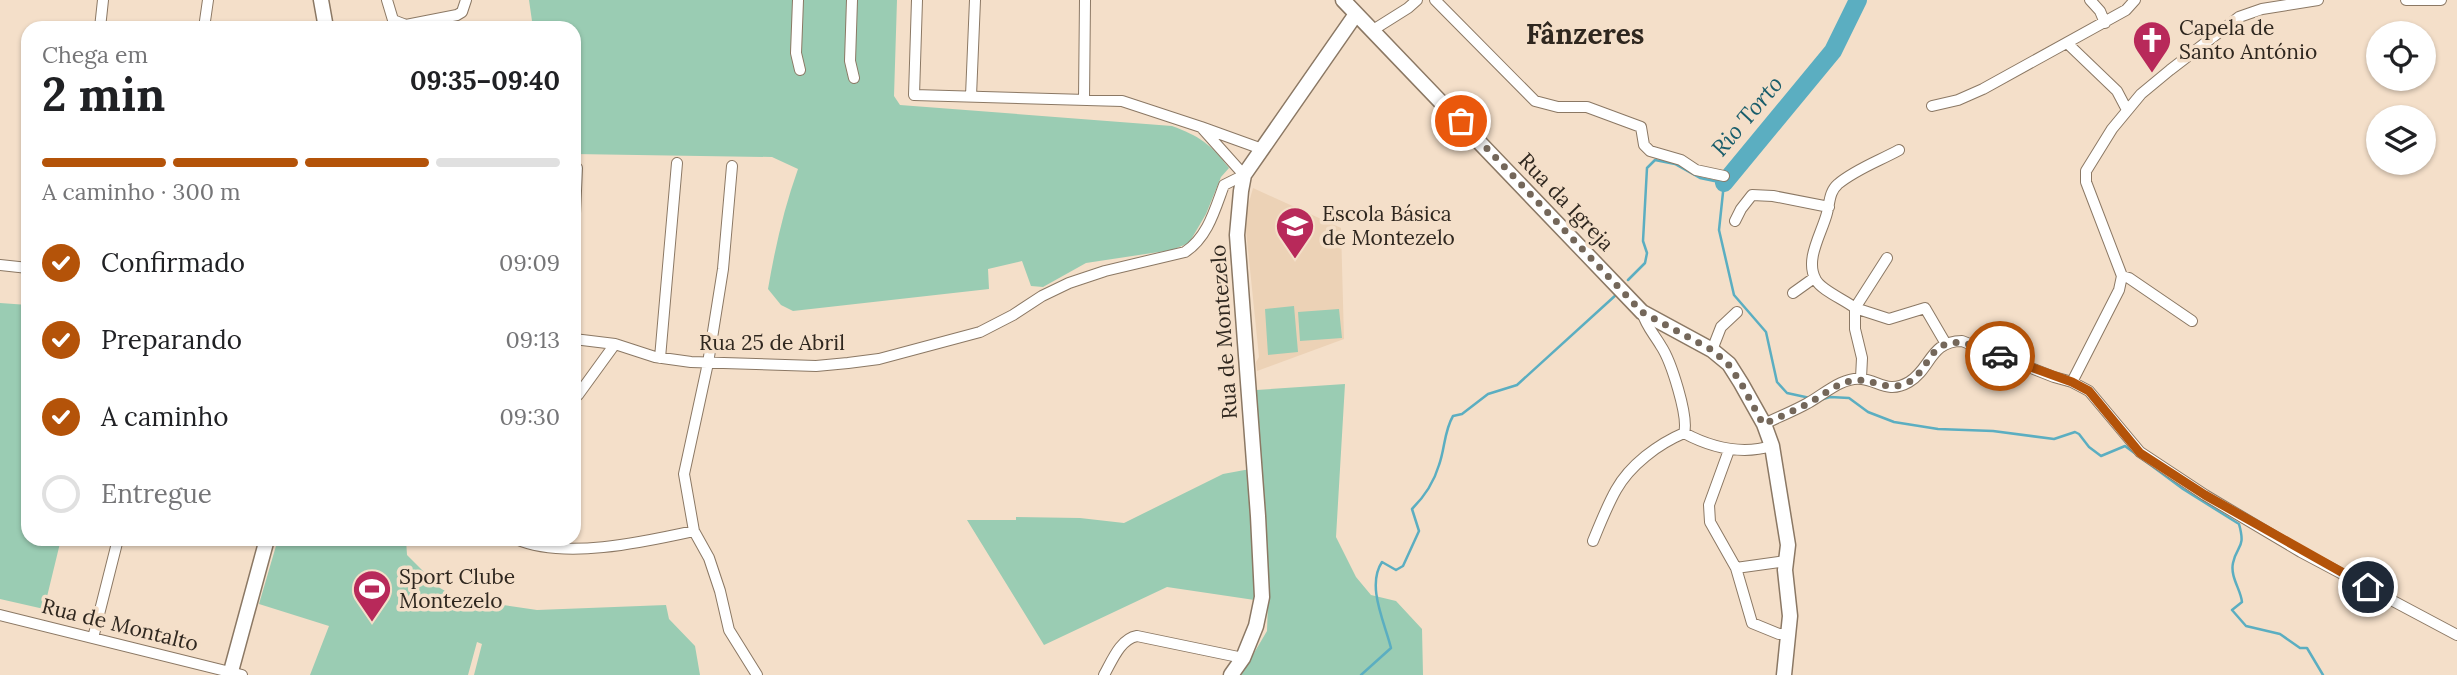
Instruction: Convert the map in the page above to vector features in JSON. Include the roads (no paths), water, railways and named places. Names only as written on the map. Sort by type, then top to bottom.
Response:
[{"type":"street","points":[[101,21],[103,0]]},
{"type":"street","points":[[205,21],[208,0]]},
{"type":"street","points":[[321,0],[325,21]]},
{"type":"street","points":[[387,0],[396,21]]},
{"type":"street","points":[[426,21],[457,15],[462,12],[466,0]]},
{"type":"street","points":[[798,0],[796,53],[800,70]]},
{"type":"street","points":[[852,0],[850,61],[854,78]]},
{"type":"street","points":[[917,0],[914,95],[1122,101],[1262,149]]},
{"type":"street","points":[[971,96],[975,0]]},
{"type":"street","points":[[1084,99],[1085,0]]},
{"type":"street","name":"Rua da Igreja","points":[[1343,0],[1642,312],[1712,350],[1728,364],[1741,383],[1772,446],[1788,545],[1786,561],[1790,616],[1784,675]]},
{"type":"street","points":[[1373,30],[1417,0]]},
{"type":"street","points":[[1435,0],[1535,101],[1558,107],[1587,107],[1641,127],[1644,145],[1650,152],[1681,160],[1696,170],[1724,176]]},
{"type":"street","points":[[2090,0],[2100,11],[2105,23]]},
{"type":"street","points":[[1932,106],[1958,100],[1983,89],[2105,23],[2126,10],[2135,0]]},
{"type":"street","points":[[2072,382],[2119,290],[2122,276],[2086,182],[2085,171],[2112,129],[2141,94],[2239,17],[2262,9],[2318,0]]},
{"type":"street","points":[[2406,0],[2441,0]]},
{"type":"street","name":"Rua de Montezelo","points":[[1231,675],[1243,658],[1256,626],[1262,597],[1237,235],[1244,175],[1356,14]]},
{"type":"street","points":[[2067,43],[2118,90],[2127,110]]},
{"type":"street","points":[[1202,127],[1244,175]]},
{"type":"street","points":[[1899,150],[1855,172],[1836,185],[1815,246],[1814,278],[1822,288],[1855,308],[1879,317],[1889,319],[1925,308],[1947,344]]},
{"type":"street","points":[[660,358],[677,163]]},
{"type":"street","points":[[732,166],[723,269],[708,363],[684,474],[694,530],[709,558],[729,630],[757,675]]},
{"type":"street","name":"Rua 25 de Abril","points":[[581,340],[615,344],[660,358],[708,363],[816,366],[879,359],[980,332],[1069,283],[1185,251],[1194,246],[1206,230],[1224,185],[1244,175]]},
{"type":"street","points":[[1735,221],[1752,195],[1773,196],[1829,207]]},
{"type":"street","points":[[1861,379],[1862,358],[1855,329],[1855,308],[1888,258]]},
{"type":"street","points":[[0,265],[21,267]]},
{"type":"street","points":[[2122,276],[2129,278],[2192,321]]},
{"type":"street","points":[[1793,293],[1814,278]]},
{"type":"street","points":[[1642,312],[1675,378],[1686,419],[1684,433]]},
{"type":"street","points":[[1712,350],[1721,327],[1737,313]]},
{"type":"street","points":[[1763,424],[1847,382],[1861,379],[1893,387],[1909,382],[1923,369],[1931,355],[1947,344],[1962,341],[2072,382],[2089,391],[2140,453],[2301,551],[2457,635]]},
{"type":"street","points":[[581,391],[615,344]]},
{"type":"street","points":[[1593,541],[1616,489],[1629,472],[1665,441],[1684,433],[1729,450],[1757,450],[1772,446]]},
{"type":"street","points":[[1729,450],[1709,505],[1710,522],[1736,568],[1752,623],[1779,634],[1788,634]]},
{"type":"street","points":[[538,546],[548,549],[644,542],[694,530]]},
{"type":"street","points":[[93,638],[116,546]]},
{"type":"street","points":[[234,674],[265,546]]},
{"type":"street","points":[[1736,568],[1786,561]]},
{"type":"street","name":"Rua de Montalto","points":[[0,615],[234,674]]},
{"type":"street","points":[[1104,675],[1123,643],[1137,636],[1243,658]]},
{"type":"waterway","name":"Rio Torto","points":[[1724,183],[1833,51],[1858,0]]},
{"type":"waterway","name":"Rio Torto","points":[[1628,280],[1645,263],[1647,253],[1643,241],[1647,168],[1655,160],[1675,164],[1700,178],[1724,183],[1719,230],[1734,295],[1766,332],[1777,382],[1787,393],[1810,398]]},
{"type":"waterway","points":[[1361,675],[1391,648],[1378,605],[1378,572],[1382,562],[1396,570],[1403,566],[1419,531],[1412,509],[1425,494],[1434,477],[1453,416],[1462,414],[1488,394],[1517,385],[1617,294]]},
{"type":"waterway","name":"Rio Torto","points":[[1820,400],[1830,397],[1849,398],[1868,412],[1894,422],[1938,429],[1993,431],[2054,439],[2075,432],[2101,456],[2125,446],[2183,489],[2239,524],[2241,542],[2232,568],[2242,602],[2232,610],[2246,626],[2280,634],[2300,648],[2307,648],[2323,675]]},
{"type":"place","name":"Capela de Santo António","points":[[2152,74]]},
{"type":"place","name":"Escola Básica de Montezelo","points":[[1295,260]]},
{"type":"place","name":"Sport Clube Montezelo","points":[[372,623]]},
{"type":"district","name":"Fânzeres","points":[[1585,34]]}]
